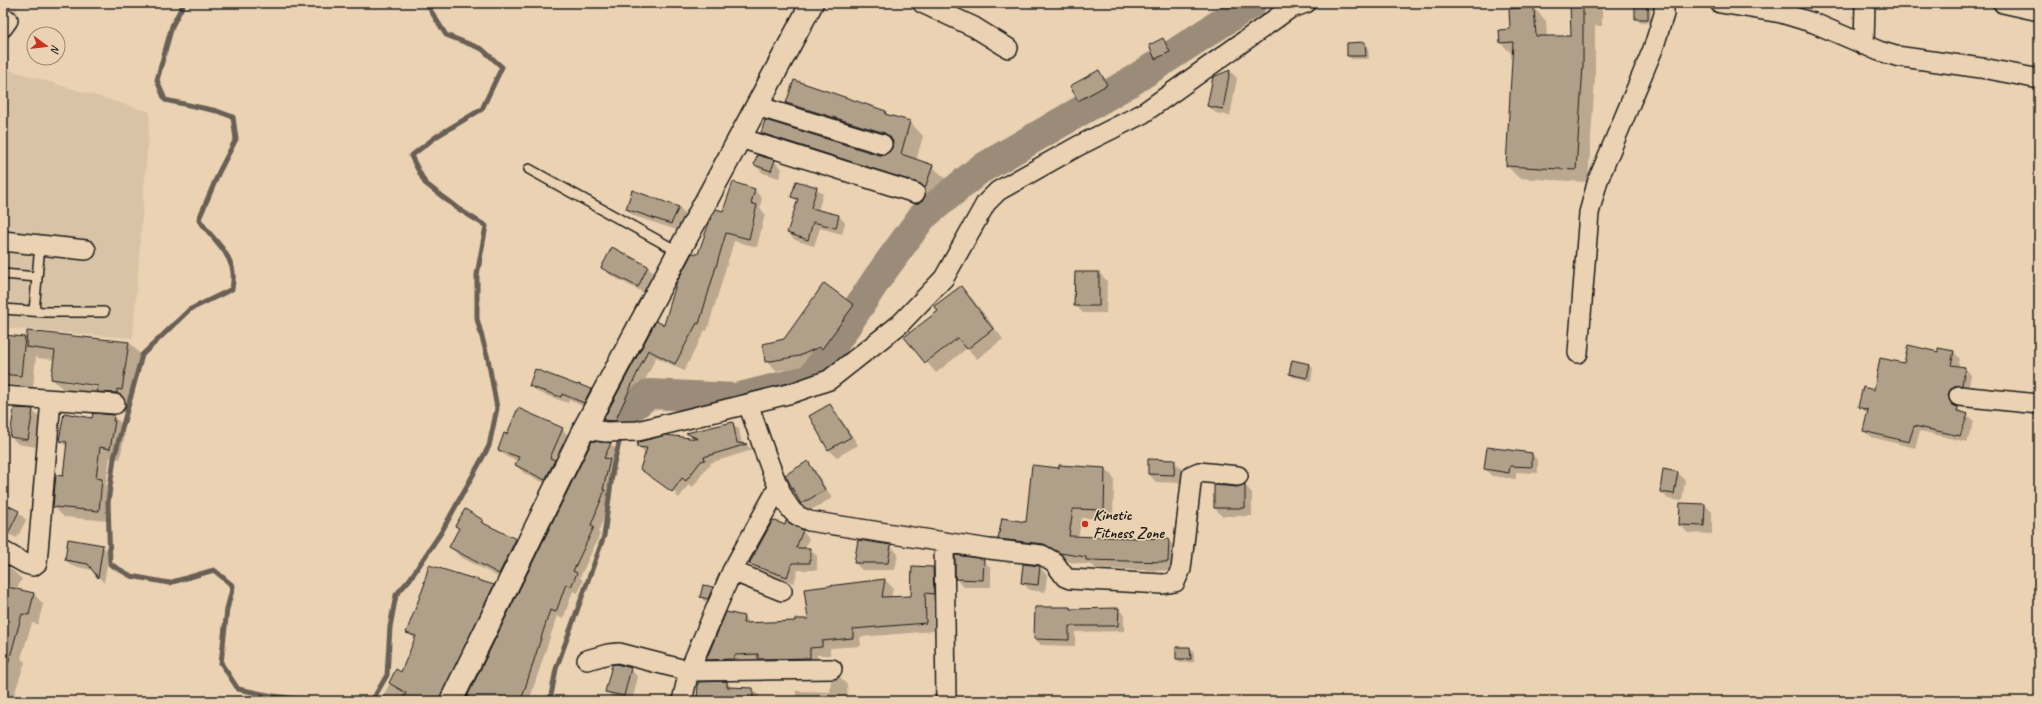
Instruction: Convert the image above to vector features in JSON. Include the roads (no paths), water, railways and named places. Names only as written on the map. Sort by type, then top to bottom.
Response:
[{"type":"street","points":[[450,701],[584,429],[812,3]]},
{"type":"street","points":[[922,3],[974,27],[1008,48]]},
{"type":"street","points":[[584,429],[606,432],[638,431],[792,393],[829,380],[900,324],[944,278],[986,203],[998,191],[1078,146],[1142,114],[1283,14],[1306,3]]},
{"type":"street","points":[[1578,353],[1589,213],[1598,180],[1653,49],[1664,14],[1664,3]]},
{"type":"street","points":[[1720,3],[1781,13],[1814,23],[1864,45],[1896,56],[1988,69],[2039,79]]},
{"type":"street","points":[[1864,45],[1865,3]]},
{"type":"street","points":[[2003,3],[2039,11]]},
{"type":"street","points":[[757,106],[882,144]]},
{"type":"street","points":[[740,138],[915,193]]},
{"type":"street","points":[[3,241],[86,250]]},
{"type":"street","points":[[3,396],[115,404]]},
{"type":"street","points":[[1959,396],[2039,404]]},
{"type":"street","points":[[3,550],[26,564],[33,566],[37,563],[51,400]]},
{"type":"street","points":[[748,404],[779,486],[792,510],[799,517],[809,521],[944,542],[1042,555],[1054,562],[1065,577],[1070,579],[1163,584],[1175,582],[1181,569],[1192,475],[1199,472],[1238,476]]},
{"type":"street","points":[[682,701],[689,671],[732,571],[779,486]]},
{"type":"street","points":[[944,542],[946,701]]},
{"type":"street","points":[[732,571],[782,591]]},
{"type":"street","points":[[587,660],[608,654],[619,653],[689,671],[832,669]]},
{"type":"lane","points":[[529,169],[679,252]]},
{"type":"lane","points":[[34,311],[40,245]]},
{"type":"lane","points":[[3,274],[37,277]]},
{"type":"lane","points":[[3,309],[104,312]]},
{"type":"waterway","points":[[184,3],[172,26],[157,80],[165,100],[217,111],[233,117],[236,139],[219,172],[199,219],[226,253],[233,272],[232,289],[189,310],[142,355],[114,458],[108,502],[110,564],[131,576],[169,583],[214,570],[233,586],[227,609],[221,663],[238,689],[273,696],[314,701]]},
{"type":"waterway","points":[[372,701],[387,675],[390,627],[396,595],[410,579],[442,531],[489,446],[497,408],[488,359],[477,319],[477,275],[486,226],[457,208],[425,183],[411,156],[437,136],[482,109],[502,67],[482,49],[446,35],[426,3]]},
{"type":"waterway","points":[[627,411],[649,394],[736,398],[811,379],[879,276],[922,217],[979,170],[1132,81],[1252,3]]},
{"type":"waterway","points":[[623,428],[627,411]]},
{"type":"waterway","points":[[550,701],[556,669],[604,536],[613,467],[621,435]]},
{"type":"place","name":"Kinetic Fitness Zone","points":[[1085,524]]}]
